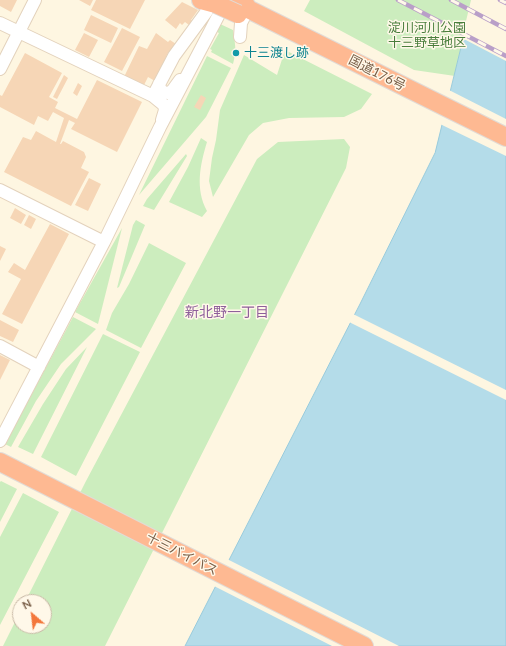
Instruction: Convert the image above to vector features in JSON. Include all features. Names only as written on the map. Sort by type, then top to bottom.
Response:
[{"type":"highway","name":"国道176号","points":[[211,1],[246,8],[506,137]]},
{"type":"highway","name":"十三バイパス","points":[[0,462],[364,646]]},
{"type":"street","points":[[0,69],[35,0]]},
{"type":"street","points":[[153,96],[174,56],[207,11],[206,6],[211,1]]},
{"type":"street","points":[[0,441],[5,428],[39,367],[104,242],[160,127],[201,50],[211,1]]},
{"type":"street","points":[[240,37],[241,23],[246,8]]},
{"type":"street","points":[[0,23],[153,96],[164,105],[165,110],[160,127]]},
{"type":"street","points":[[159,84],[160,89],[163,92],[168,93],[172,91],[201,50]]},
{"type":"street","points":[[0,190],[104,242]]},
{"type":"street","points":[[0,346],[39,367]]},
{"type":"green space","name":"淀川河川公園 十三野草地区","points":[[310,0],[473,0],[455,76],[414,70],[304,11]]},
{"type":"green space","points":[[220,24],[233,30],[235,51],[233,64],[211,52],[212,50],[210,49],[219,33],[217,32]]},
{"type":"green space","points":[[285,50],[372,94],[361,109],[344,117],[289,118],[263,123],[249,135],[213,197],[209,181],[220,110],[244,55],[277,75]]},
{"type":"green space","points":[[207,56],[231,68],[206,117],[139,195]]},
{"type":"green space","points":[[201,138],[207,142],[202,159],[200,177],[201,194],[207,211],[202,217],[169,202],[188,167]]},
{"type":"green space","points":[[344,139],[350,147],[346,168],[105,646],[3,646],[12,628],[12,634],[52,634],[52,594],[29,594],[86,481],[257,159],[278,142]]},
{"type":"green space","points":[[186,154],[187,156],[154,210],[143,206],[147,199]]},
{"type":"green space","points":[[136,220],[145,225],[119,287],[117,288],[133,225]]},
{"type":"green space","points":[[122,228],[98,324],[75,312]]},
{"type":"green space","points":[[149,243],[186,263],[141,348],[106,330],[112,313],[129,284]]},
{"type":"green space","points":[[73,317],[96,329],[61,364],[36,401],[11,447],[5,444]]},
{"type":"green space","points":[[103,334],[140,352],[76,476],[41,457]]},
{"type":"green space","points":[[87,347],[33,454],[18,447],[43,404],[66,369]]},
{"type":"green space","points":[[1,481],[17,489],[0,522],[0,482]]},
{"type":"green space","points":[[23,493],[59,512],[16,594],[12,594],[12,602],[0,625],[0,537]]},
{"type":"water","points":[[473,0],[506,0],[506,646],[185,646],[360,304],[435,153]]},
{"type":"pier","points":[[471,0],[506,0],[506,61],[462,38]]},
{"type":"pier","points":[[449,90],[506,119],[506,156],[440,124]]},
{"type":"pier","points":[[353,314],[506,390],[506,400],[349,322]]},
{"type":"pier","points":[[227,559],[399,646],[332,646],[214,586]]},
{"type":"building","points":[[0,0],[17,0],[11,12],[0,6]]},
{"type":"building","points":[[79,0],[93,0],[90,6]]},
{"type":"building","points":[[96,0],[145,0],[130,29],[91,10]]},
{"type":"building","points":[[182,2],[198,10],[191,20],[193,21],[189,25],[185,22],[182,25],[180,23],[176,29],[165,20]]},
{"type":"building","points":[[91,15],[118,28],[111,43],[84,30]]},
{"type":"building","points":[[122,28],[140,37],[122,71],[104,62]]},
{"type":"building","points":[[84,33],[98,40],[89,57],[75,50]]},
{"type":"building","points":[[156,33],[168,42],[170,40],[176,44],[168,53],[155,81],[148,77],[143,87],[124,77],[139,46],[147,49]]},
{"type":"building","points":[[25,53],[62,73],[49,97],[58,102],[55,108],[77,119],[97,80],[142,102],[117,152],[71,129],[75,123],[69,120],[60,144],[63,141],[84,152],[86,157],[81,168],[89,172],[71,206],[4,172],[23,137],[31,140],[36,131],[56,142],[64,118],[53,112],[48,121],[38,116],[34,125],[0,107],[0,95],[2,96]]},
{"type":"building","points":[[64,75],[68,78],[57,99],[53,97]]},
{"type":"building","points":[[78,83],[82,86],[77,96],[73,93]]},
{"type":"building","points":[[201,95],[206,98],[200,110],[194,107]]},
{"type":"building","points":[[89,178],[101,184],[88,211],[75,205]]},
{"type":"building","points":[[15,208],[26,215],[21,224],[10,218]]},
{"type":"building","points":[[29,215],[36,219],[31,229],[24,225]]},
{"type":"building","points":[[50,224],[69,234],[22,324],[2,314],[21,279],[8,272],[14,263],[25,270]]},
{"type":"building","points":[[0,246],[6,249],[0,261]]},
{"type":"building","points":[[0,320],[19,330],[13,342],[0,336]]},
{"type":"building","points":[[0,355],[10,360],[0,380]]},
{"type":"railway","points":[[398,0],[506,56]]},
{"type":"railway","points":[[451,0],[506,29]]},
{"type":"railway","points":[[500,0],[506,3]]},
{"type":"place","name":"十三渡し跡","points":[[236,53]]},
{"type":"district","name":"新北野一丁目","points":[[227,312]]}]
